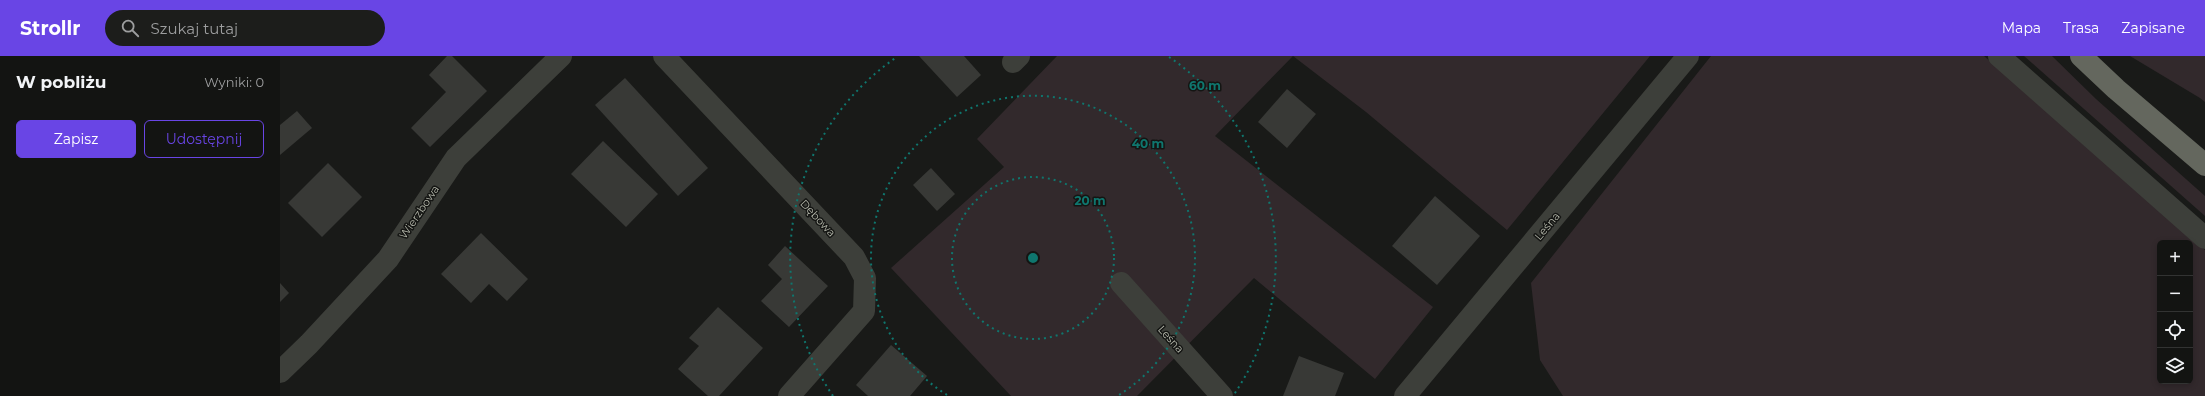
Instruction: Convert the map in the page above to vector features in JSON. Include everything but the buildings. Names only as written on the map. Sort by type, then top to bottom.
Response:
[{"type":"highway","points":[[2081,56],[2205,165]]},
{"type":"street","name":"Wierzbowa","points":[[280,372],[388,259],[456,158],[562,56]]},
{"type":"street","name":"Dębowa","points":[[664,56],[854,257],[865,278],[864,311],[789,396]]},
{"type":"street","name":"Leśna","points":[[1406,396],[1688,56]]},
{"type":"street","points":[[1999,56],[2205,238]]},
{"type":"street","name":"Leśna","points":[[1121,283],[1222,396]]},
{"type":"shaded area","points":[[1057,56],[1293,56],[1215,136],[1433,307],[1375,379],[1254,278],[1137,396],[1011,396],[891,268],[1004,167],[977,139]]},
{"type":"shaded area","points":[[1293,56],[1650,56],[1507,230],[1366,112]]},
{"type":"shaded area","points":[[1711,56],[1984,56],[2205,250],[2205,396],[1563,396],[1540,360],[1531,283]]},
{"type":"shaded area","points":[[2024,56],[2052,56],[2096,99],[2205,196],[2205,216]]},
{"type":"shaded area","points":[[2130,56],[2205,56],[2205,102],[2200,98]]}]
